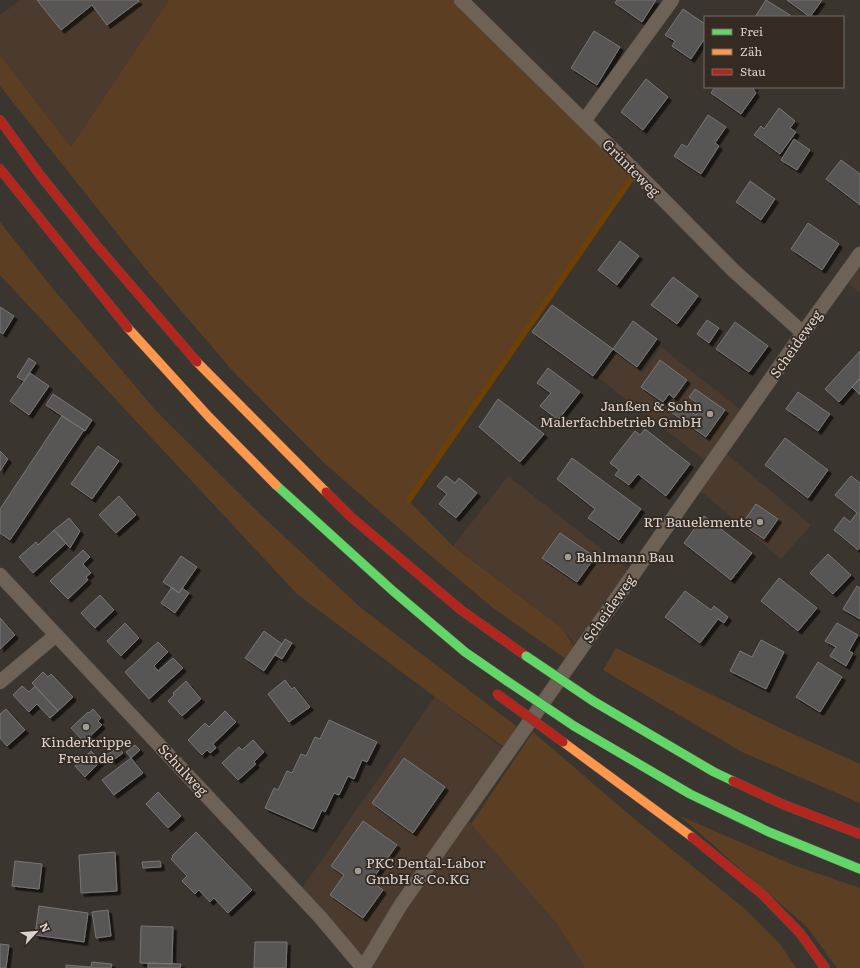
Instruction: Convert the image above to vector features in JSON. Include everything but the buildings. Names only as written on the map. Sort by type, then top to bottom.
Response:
[{"type":"highway","points":[[0,120],[40,175],[97,246],[204,369],[351,518],[461,610],[593,701],[714,772],[782,804],[860,834]]},
{"type":"highway","points":[[0,169],[137,339],[209,417],[283,492],[393,591],[465,652],[574,726],[690,794],[769,832],[860,869]]},
{"type":"highway","points":[[465,652],[484,676]]},
{"type":"highway","points":[[495,690],[695,840],[763,895],[800,933],[825,968]]},
{"type":"street","name":"Grünteweg","points":[[461,0],[734,271],[803,333]]},
{"type":"street","points":[[584,121],[672,0]]},
{"type":"street","name":"Scheideweg","points":[[364,968],[400,906],[860,254]]},
{"type":"street","name":"Schulweg","points":[[0,575],[320,917],[364,968]]},
{"type":"street","points":[[0,682],[56,634]]},
{"type":"shaded area","points":[[21,0],[169,0],[71,147],[0,55],[0,15]]},
{"type":"shaded area","points":[[169,0],[461,0],[636,172],[409,500],[406,498],[453,546],[563,629],[574,647],[569,661],[493,608],[323,462],[232,370],[148,272],[0,86],[0,55],[71,147]]},
{"type":"shaded area","points":[[0,222],[54,290],[157,412],[260,514],[360,607],[520,729],[504,747],[297,594],[0,275]]},
{"type":"shaded area","points":[[860,254],[860,293],[843,278]]},
{"type":"shaded area","points":[[661,347],[746,414],[722,450],[811,525],[781,559],[696,487],[711,465],[597,377],[614,352],[643,372]]},
{"type":"shaded area","points":[[508,476],[634,574],[580,651],[563,629],[453,546]]},
{"type":"shaded area","points":[[616,648],[780,728],[860,764],[860,803],[742,752],[603,670]]},
{"type":"shaded area","points":[[435,697],[509,753],[465,816],[556,923],[585,968],[363,968],[298,894]]},
{"type":"shaded area","points":[[533,732],[632,817],[745,909],[780,944],[796,968],[585,968],[556,923],[471,824]]},
{"type":"shaded area","points":[[680,816],[793,865],[860,888],[860,968],[837,968],[807,927]]},
{"type":"waterway","points":[[409,500],[636,172]]},
{"type":"traffic: fast","points":[[276,485],[393,591],[465,652],[507,681]]},
{"type":"traffic: fast","points":[[526,656],[593,701]]},
{"type":"traffic: fast","points":[[507,681],[574,726]]},
{"type":"traffic: fast","points":[[593,701],[714,772],[733,781]]},
{"type":"traffic: fast","points":[[574,726],[690,794],[769,832],[860,869]]},
{"type":"traffic: slow","points":[[128,328],[209,417],[276,485]]},
{"type":"traffic: slow","points":[[197,362],[326,492]]},
{"type":"traffic: slow","points":[[563,742],[692,837]]},
{"type":"traffic: jam","points":[[0,120],[40,175],[97,246],[197,362]]},
{"type":"traffic: jam","points":[[0,169],[128,328]]},
{"type":"traffic: jam","points":[[326,492],[351,517],[461,610],[526,656]]},
{"type":"traffic: jam","points":[[497,694],[563,742]]},
{"type":"traffic: jam","points":[[733,781],[782,804],[860,834]]},
{"type":"traffic: jam","points":[[692,837],[763,895],[800,933],[825,968]]},
{"type":"place","name":"Janßen & Sohn Malerfachbetrieb GmbH","points":[[710,414]]},
{"type":"place","name":"RT Bauelemente","points":[[760,522]]},
{"type":"place","name":"Bahlmann Bau","points":[[568,557]]},
{"type":"place","name":"Kinderkrippe Freunde","points":[[86,727]]},
{"type":"place","name":"PKC Dental-Labor GmbH & Co.KG","points":[[358,871]]}]
